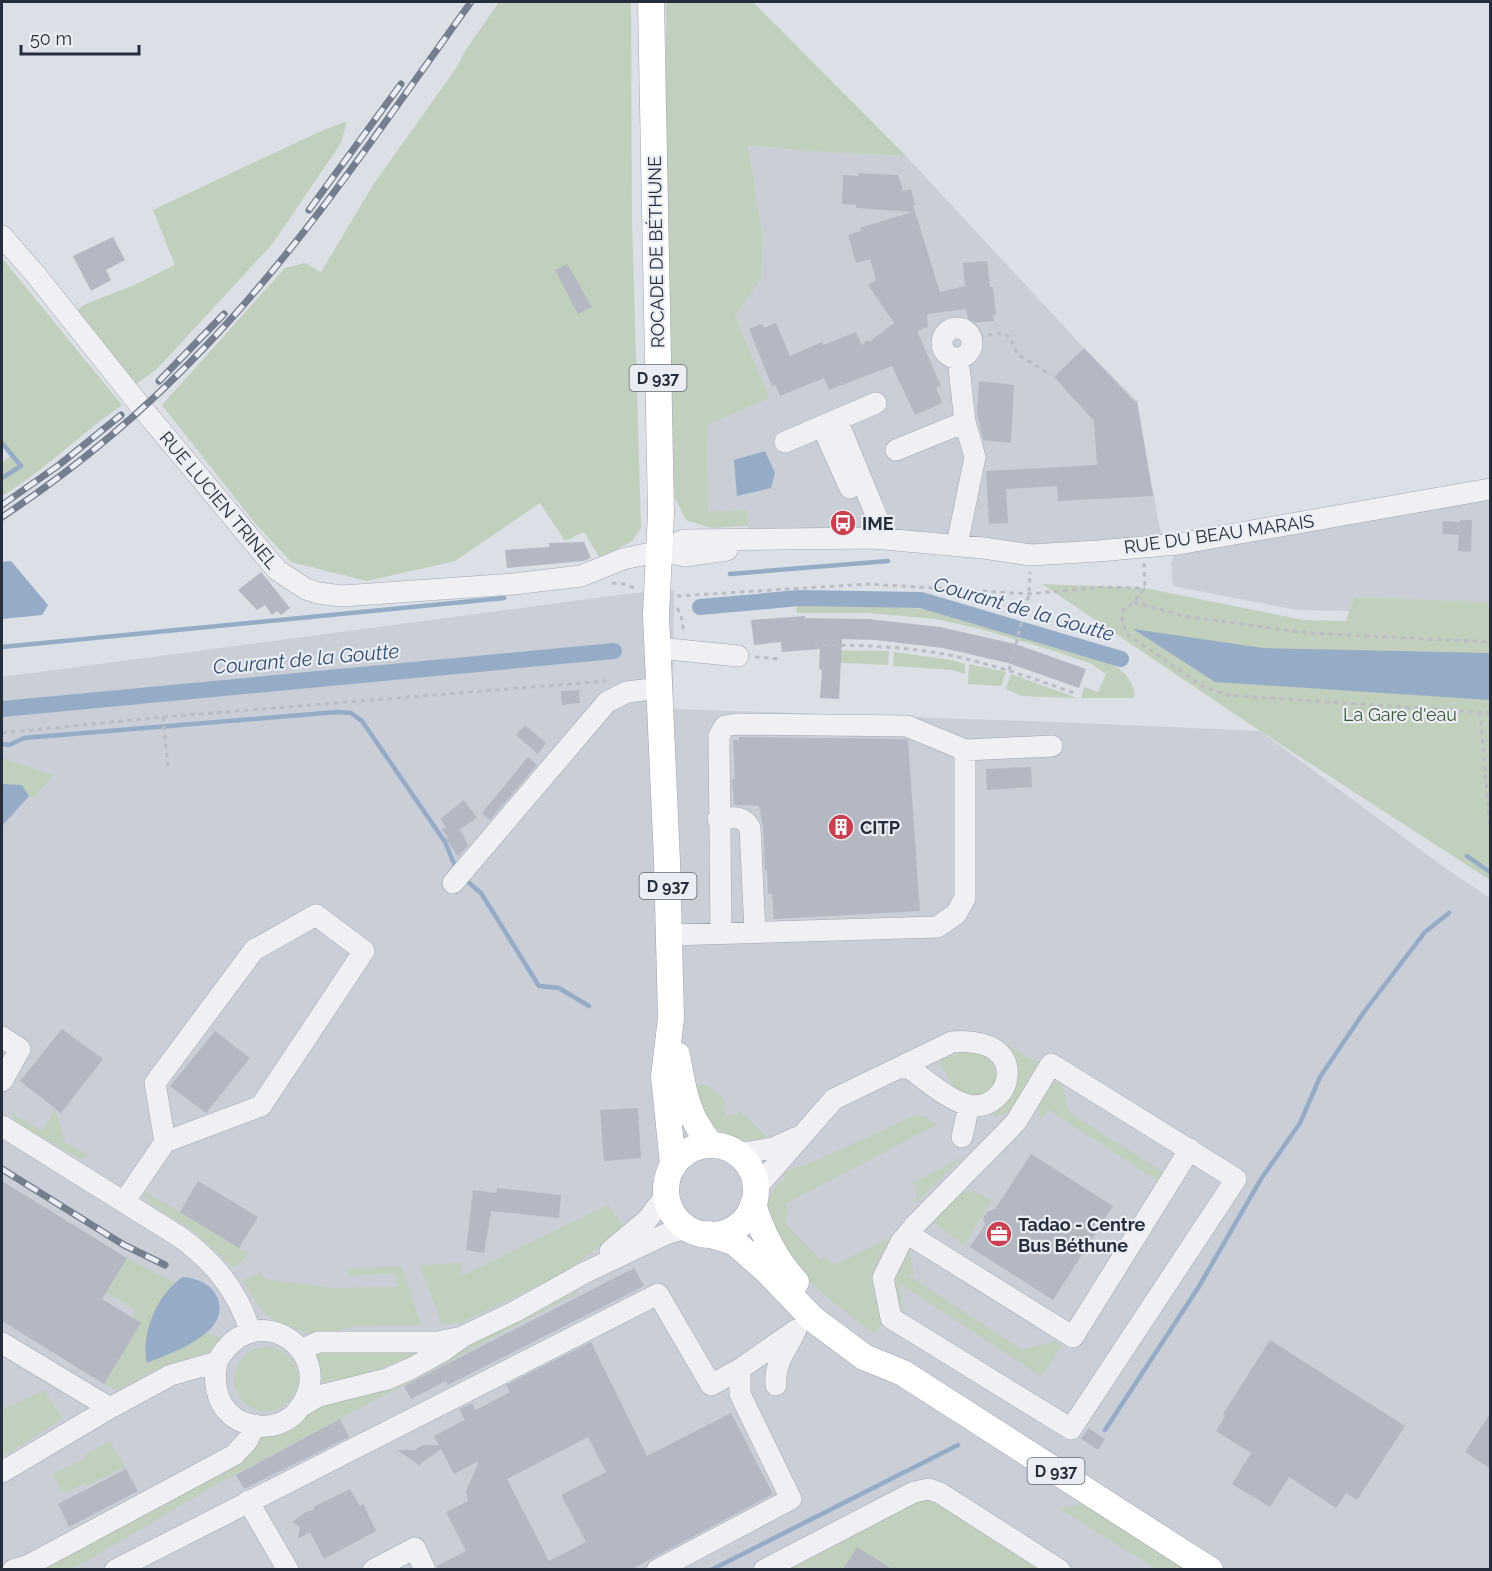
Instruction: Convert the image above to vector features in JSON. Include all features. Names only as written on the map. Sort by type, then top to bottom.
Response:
[{"type":"main road","name":"ROCADE DE BÉTHUNE","points":[[651,2],[660,551],[656,615],[669,935]]},
{"type":"main road","name":"D 937","points":[[669,935],[671,1018],[664,1077],[674,1164]]},
{"type":"main road","name":"D 937","points":[[671,1018],[688,1110],[698,1129],[711,1145]]},
{"type":"main road","points":[[711,1145],[721,1146],[738,1154],[753,1175],[754,1196],[746,1217],[736,1227],[722,1233],[698,1231],[673,1214],[666,1195],[668,1176],[674,1164],[688,1151],[700,1146],[711,1145]]},
{"type":"main road","name":"D 937","points":[[754,1196],[759,1222],[770,1246],[793,1279],[827,1313],[886,1353],[903,1372]]},
{"type":"main road","name":"D 937","points":[[698,1231],[734,1242],[767,1271],[805,1324],[864,1357],[903,1372],[1210,1569]]},
{"type":"street","name":"RUE LUCIEN TRINEL","points":[[2,236],[277,570],[306,589],[330,595],[357,596],[514,585],[581,576],[623,559],[660,551]]},
{"type":"street","points":[[957,545],[975,457],[965,422],[958,358],[971,348],[970,338]]},
{"type":"street","points":[[785,442],[876,403]]},
{"type":"street","points":[[896,450],[965,422]]},
{"type":"street","points":[[829,423],[879,538]]},
{"type":"street","name":"RUE DU BEAU MARAIS","points":[[660,551],[684,540],[879,538],[1031,555],[1143,547],[1178,544],[1491,489]]},
{"type":"street","points":[[659,648],[738,656]]},
{"type":"street","points":[[453,883],[607,702],[627,692],[660,688]]},
{"type":"street","points":[[721,933],[718,819],[719,736],[725,726],[748,724],[907,726],[965,750],[1052,746]]},
{"type":"street","points":[[669,935],[937,927],[956,914],[965,898],[965,750]]},
{"type":"street","points":[[718,819],[740,817],[746,820],[750,828],[755,932]]},
{"type":"street","points":[[124,1202],[165,1142],[261,1106],[364,951],[316,915],[254,950],[155,1083],[165,1142]]},
{"type":"street","points":[[2,1037],[20,1049],[2,1081]]},
{"type":"street","points":[[754,1196],[834,1099],[952,1042],[967,1041],[986,1044],[996,1050],[1007,1067],[1004,1087],[999,1095],[990,1103],[969,1105],[956,1100],[905,1065]]},
{"type":"street","points":[[1051,1064],[1190,1149],[1236,1179],[1071,1429],[891,1318],[883,1278],[901,1242],[1016,1122],[1051,1064]]},
{"type":"street","points":[[962,1137],[969,1105]]},
{"type":"street","points":[[2,1126],[180,1237],[212,1263],[235,1294],[250,1331]]},
{"type":"street","points":[[738,1154],[773,1148],[803,1134]]},
{"type":"street","points":[[908,1234],[1073,1337],[1190,1149]]},
{"type":"street","points":[[584,1273],[639,1228],[666,1195]]},
{"type":"street","points":[[300,1407],[319,1396],[387,1379],[410,1369],[443,1351],[464,1336],[516,1311],[584,1273],[666,1234],[698,1231]]},
{"type":"street","points":[[115,1569],[658,1294],[711,1385],[740,1369],[805,1324]]},
{"type":"street","points":[[776,1385],[775,1375],[778,1363],[805,1324]]},
{"type":"street","points":[[266,1330],[281,1334],[295,1342],[301,1350],[310,1371],[310,1387],[305,1402],[294,1415],[280,1424],[264,1427],[235,1418],[223,1407],[216,1393],[214,1378],[217,1362],[224,1348],[236,1338],[250,1331],[266,1330]]},
{"type":"street","points":[[301,1350],[318,1342],[438,1342],[464,1336]]},
{"type":"street","points":[[2,1343],[110,1408]]},
{"type":"street","points":[[2,1472],[171,1375],[217,1362]]},
{"type":"street","points":[[657,1569],[791,1499],[740,1394],[740,1369]]},
{"type":"street","points":[[13,1569],[28,1565],[234,1455],[247,1441],[255,1425]]},
{"type":"street","points":[[764,1569],[914,1492],[929,1489],[940,1493],[1060,1569]]},
{"type":"street","points":[[248,1501],[288,1569]]},
{"type":"street","points":[[373,1569],[415,1548],[425,1569]]},
{"type":"path","points":[[970,338],[1002,333],[1010,337],[1017,354],[1051,375]]},
{"type":"path","points":[[1143,547],[1145,588],[1124,610],[1122,622],[1128,635],[1204,687],[1227,695],[1491,713]]},
{"type":"path","points":[[1010,670],[1029,594],[1031,555]]},
{"type":"path","points":[[657,598],[869,584],[1029,594],[1102,587],[1145,588]]},
{"type":"path","points":[[1134,602],[1183,616],[1308,633],[1491,642]]},
{"type":"path","points":[[814,645],[869,646],[943,654],[1010,670],[1077,694]]},
{"type":"path","points":[[738,656],[781,659]]},
{"type":"path","points":[[2,733],[598,681],[620,682],[627,692]]},
{"type":"path","points":[[1480,712],[1491,828]]},
{"type":"path","points":[[164,719],[168,768]]},
{"type":"shaded area","points":[[748,145],[806,151],[906,156],[1084,348],[1137,401],[1159,525],[1165,545],[1098,551],[749,540],[747,510],[708,513],[707,425],[770,398],[735,316],[761,278],[763,238]]},
{"type":"shaded area","points":[[1490,489],[1490,602],[1354,597],[1349,611],[1297,610],[1173,586],[1171,563],[1178,544]]},
{"type":"shaded area","points":[[674,590],[673,709],[1260,731],[1445,868],[1490,898],[1490,1569],[2,1569],[2,677],[626,594]]},
{"type":"green space","points":[[499,2],[631,2],[632,221],[641,528],[632,541],[600,558],[584,532],[565,541],[540,503],[455,561],[367,581],[291,562],[254,522],[162,405],[285,268],[305,263],[321,272],[373,185],[457,67],[465,51]]},
{"type":"green space","points":[[666,2],[753,2],[906,156],[806,151],[748,145],[763,238],[761,279],[735,316],[770,398],[707,425],[708,512],[747,510],[748,526],[711,528],[686,520],[675,498],[671,447],[666,274]]},
{"type":"green space","points":[[347,121],[341,143],[273,243],[157,369],[128,390],[69,315],[86,304],[134,285],[175,265],[153,210]]},
{"type":"green space","points":[[2,258],[122,405],[33,475],[2,496],[2,462],[12,455],[2,443]]},
{"type":"green space","name":"La Gare d'eau","points":[[1042,584],[1145,588],[1303,620],[1346,621],[1354,597],[1490,602],[1490,880],[1260,731]]},
{"type":"green space","points":[[796,605],[897,606],[959,615],[999,625],[1099,656],[1128,677],[1133,687],[1134,698],[1081,698],[1084,687],[1098,692],[1106,674],[1092,664],[981,629],[936,619],[868,613],[797,613]]},
{"type":"green space","points":[[824,650],[889,651],[888,665],[823,662]]},
{"type":"green space","points":[[894,652],[965,664],[965,674],[952,670],[893,666]]},
{"type":"green space","points":[[969,664],[1006,672],[1001,686],[968,684]]},
{"type":"green space","points":[[1011,674],[1077,698],[1021,696],[1006,689]]},
{"type":"green space","points":[[6,759],[54,775],[34,797],[29,796],[22,785],[2,784],[2,760]]},
{"type":"green space","points":[[1003,1043],[1043,1065],[1013,1110],[995,1117],[993,1111],[1009,1094],[1016,1080],[1014,1064]]},
{"type":"green space","points":[[964,1051],[985,1054],[996,1067],[998,1076],[996,1085],[986,1095],[962,1093],[953,1085],[940,1064],[941,1059]]},
{"type":"green space","points":[[1061,1080],[1069,1112],[1166,1174],[1161,1183],[1049,1110],[1040,1120],[1038,1105],[1046,1087]]},
{"type":"green space","points":[[705,1084],[724,1098],[726,1117],[741,1112],[767,1137],[742,1140],[712,1127],[703,1119],[694,1086]]},
{"type":"green space","points":[[55,1109],[65,1142],[90,1156],[80,1159],[17,1123],[10,1112],[42,1131]]},
{"type":"green space","points":[[915,1115],[926,1117],[936,1125],[787,1203],[786,1224],[821,1260],[826,1257],[834,1265],[895,1235],[881,1255],[874,1276],[874,1296],[886,1319],[874,1333],[817,1288],[793,1262],[770,1223],[766,1204],[772,1192],[785,1179],[781,1173],[818,1160]]},
{"type":"green space","points":[[962,1157],[916,1203],[914,1200],[917,1196],[913,1183]]},
{"type":"green space","points":[[143,1190],[249,1254],[233,1268],[196,1233],[149,1203]]},
{"type":"green space","points":[[969,1191],[992,1200],[964,1245],[935,1223],[936,1212],[953,1195]]},
{"type":"green space","points":[[608,1205],[623,1226],[570,1270],[463,1322],[442,1325],[420,1265],[462,1263],[461,1276]]},
{"type":"green space","points":[[909,1249],[914,1273],[908,1275],[1022,1350],[1055,1341],[1062,1346],[1041,1376],[899,1283],[905,1318],[896,1300],[895,1283],[900,1266]]},
{"type":"green space","points":[[127,1258],[174,1282],[160,1303],[147,1363],[188,1345],[207,1333],[223,1339],[214,1350],[157,1369],[117,1390],[104,1384],[141,1323],[132,1318],[135,1310],[106,1292]]},
{"type":"green space","points":[[402,1266],[421,1325],[357,1326],[316,1335],[308,1334],[270,1318],[261,1310],[242,1281],[261,1272],[265,1279],[334,1288],[398,1287],[395,1273],[349,1276],[348,1269]]},
{"type":"green space","points":[[576,1290],[578,1293],[219,1483],[73,1569],[26,1570],[258,1437],[314,1408],[445,1359]]},
{"type":"green space","points":[[266,1347],[278,1349],[289,1356],[296,1367],[298,1379],[296,1391],[289,1402],[278,1409],[266,1411],[254,1409],[243,1402],[236,1391],[234,1379],[236,1367],[243,1356],[254,1349]]},
{"type":"green space","points":[[433,1347],[392,1365],[364,1374],[319,1382],[313,1352]]},
{"type":"green space","points":[[44,1390],[63,1419],[2,1457],[2,1410]]},
{"type":"green space","points":[[110,1441],[125,1467],[87,1486],[84,1483],[69,1492],[61,1491],[53,1474],[84,1459],[85,1455]]},
{"type":"green space","points":[[931,1497],[1050,1569],[892,1569],[857,1547],[843,1569],[786,1570],[920,1499]]},
{"type":"green space","points":[[1082,1504],[1185,1569],[1156,1569],[1059,1508]]},
{"type":"water","points":[[765,451],[775,473],[771,488],[737,496],[734,460]]},
{"type":"water","points":[[11,561],[48,605],[42,615],[2,619],[2,562]]},
{"type":"water","points":[[1133,629],[1263,648],[1490,653],[1490,700],[1215,682]]},
{"type":"water","points":[[2,784],[22,785],[29,796],[2,826]]},
{"type":"water","points":[[183,1277],[203,1283],[215,1292],[220,1310],[216,1321],[197,1340],[147,1363],[146,1340],[153,1315],[166,1293]]},
{"type":"building","points":[[858,173],[898,175],[903,191],[911,189],[915,205],[913,205],[940,292],[965,286],[963,263],[987,261],[990,287],[993,287],[996,314],[993,315],[994,321],[969,323],[966,309],[927,314],[928,327],[917,331],[941,386],[936,388],[942,403],[915,415],[892,366],[829,390],[824,378],[780,396],[775,385],[772,386],[749,329],[762,324],[764,328],[776,323],[790,356],[822,342],[823,345],[856,332],[862,346],[867,340],[869,342],[894,323],[868,285],[876,280],[870,259],[856,263],[848,235],[861,231],[860,228],[912,212],[856,208],[856,205],[842,204],[843,175],[858,176]]},
{"type":"building","points":[[113,237],[125,260],[106,270],[111,280],[91,291],[73,256]]},
{"type":"building","points":[[567,264],[592,307],[578,314],[555,270]]},
{"type":"building","points":[[1084,348],[1134,401],[1137,401],[1153,496],[1058,501],[1057,486],[1006,489],[1008,523],[989,524],[986,471],[1097,465],[1094,421],[1054,377]]},
{"type":"building","points":[[979,381],[1014,385],[1011,443],[983,440],[977,413]]},
{"type":"building","points":[[1460,520],[1472,520],[1471,552],[1458,551],[1459,535],[1442,534],[1443,521],[1460,522]]},
{"type":"building","points":[[584,542],[591,558],[583,561],[507,568],[505,550],[549,547],[549,543]]},
{"type":"building","points":[[261,572],[290,608],[281,615],[277,611],[272,615],[265,605],[257,610],[238,590]]},
{"type":"building","points":[[805,616],[805,618],[868,619],[940,627],[1015,644],[1086,669],[1079,688],[1008,663],[943,648],[875,640],[842,639],[839,699],[820,698],[822,671],[819,668],[820,649],[782,652],[781,642],[754,645],[751,620]]},
{"type":"building","points":[[579,690],[580,703],[562,705],[561,691]]},
{"type":"building","points":[[525,725],[546,743],[538,754],[516,735]]},
{"type":"building","name":"CITP","points":[[739,737],[908,740],[920,911],[774,919],[772,894],[768,894],[763,827],[759,806],[734,805],[733,740],[739,740]]},
{"type":"building","points":[[528,757],[537,765],[490,820],[482,813]]},
{"type":"building","points":[[1031,767],[1032,787],[987,790],[986,769]]},
{"type":"building","points":[[464,800],[477,818],[460,829],[468,845],[458,857],[446,839],[448,838],[442,829],[446,827],[440,819]]},
{"type":"building","points":[[62,1029],[103,1059],[61,1113],[20,1081]]},
{"type":"building","points":[[215,1031],[250,1058],[206,1113],[170,1086]]},
{"type":"building","points":[[638,1108],[641,1158],[604,1161],[600,1110]]},
{"type":"building","points":[[1031,1154],[1113,1206],[1053,1300],[970,1247],[985,1225],[983,1218],[988,1211],[995,1209]]},
{"type":"building","points":[[2,1181],[127,1258],[102,1299],[141,1323],[104,1384],[2,1321]]},
{"type":"building","points":[[198,1181],[258,1217],[239,1248],[180,1212]]},
{"type":"building","points":[[497,1188],[561,1195],[559,1218],[491,1211],[484,1253],[466,1250],[473,1190],[496,1193]]},
{"type":"building","points":[[634,1268],[644,1286],[448,1385],[446,1381],[411,1399],[404,1386]]},
{"type":"building","points":[[1270,1340],[1405,1426],[1357,1500],[1346,1493],[1336,1508],[1289,1477],[1270,1507],[1232,1484],[1251,1453],[1216,1431],[1225,1416],[1223,1414]]},
{"type":"building","points":[[591,1342],[647,1456],[731,1413],[773,1494],[632,1569],[437,1569],[437,1566],[466,1551],[446,1512],[468,1501],[466,1491],[479,1461],[454,1474],[441,1449],[419,1465],[397,1450],[415,1450],[422,1445],[439,1445],[434,1436],[465,1420],[459,1409],[472,1403],[476,1410],[510,1392],[506,1385]],"holes":[[[588,1437],[606,1472],[561,1495],[586,1542],[549,1561],[507,1479]]]},
{"type":"building","points":[[1491,1412],[1491,1469],[1465,1452]]},
{"type":"building","points":[[340,1419],[349,1437],[244,1489],[236,1475]]},
{"type":"building","points":[[1088,1428],[1105,1439],[1098,1450],[1081,1439]]},
{"type":"building","points":[[126,1469],[138,1491],[69,1527],[58,1504]]},
{"type":"building","points":[[350,1489],[360,1506],[363,1504],[376,1531],[324,1559],[310,1532],[298,1539],[300,1527],[292,1522],[313,1510],[315,1506]]},
{"type":"building","points":[[857,1547],[892,1569],[843,1569]]},
{"type":"waterway","points":[[2,443],[21,466],[2,478]]},
{"type":"waterway","points":[[730,574],[888,561]]},
{"type":"waterway","points":[[2,647],[504,598]]},
{"type":"waterway","name":"Courant de la Goutte","points":[[700,607],[799,598],[921,600],[1121,659]]},
{"type":"waterway","name":"Courant de la Goutte","points":[[2,709],[614,651]]},
{"type":"waterway","points":[[2,744],[9,745],[24,738],[337,712],[351,713],[362,721],[445,842],[455,866]]},
{"type":"waterway","points":[[1467,856],[1490,872]]},
{"type":"waterway","points":[[468,882],[481,893],[539,986],[559,988],[589,1006]]},
{"type":"waterway","points":[[1105,1430],[1198,1288],[1261,1179],[1300,1123],[1320,1077],[1364,1012],[1425,932],[1449,913]]},
{"type":"waterway","points":[[711,1570],[958,1445]]},
{"type":"railway","points":[[2,517],[107,439],[157,395],[240,309],[310,224],[471,2]]},
{"type":"railway","points":[[309,210],[401,84]]},
{"type":"railway","points":[[159,381],[224,314]]},
{"type":"railway","points":[[2,505],[59,465],[121,415]]},
{"type":"railway","points":[[2,1169],[124,1245],[165,1265]]},
{"type":"place","name":"IME","points":[[843,523]]},
{"type":"place","name":"CITP","points":[[841,827]]},
{"type":"place","name":"Tadao - Centre Bus Béthune","points":[[999,1234]]}]
